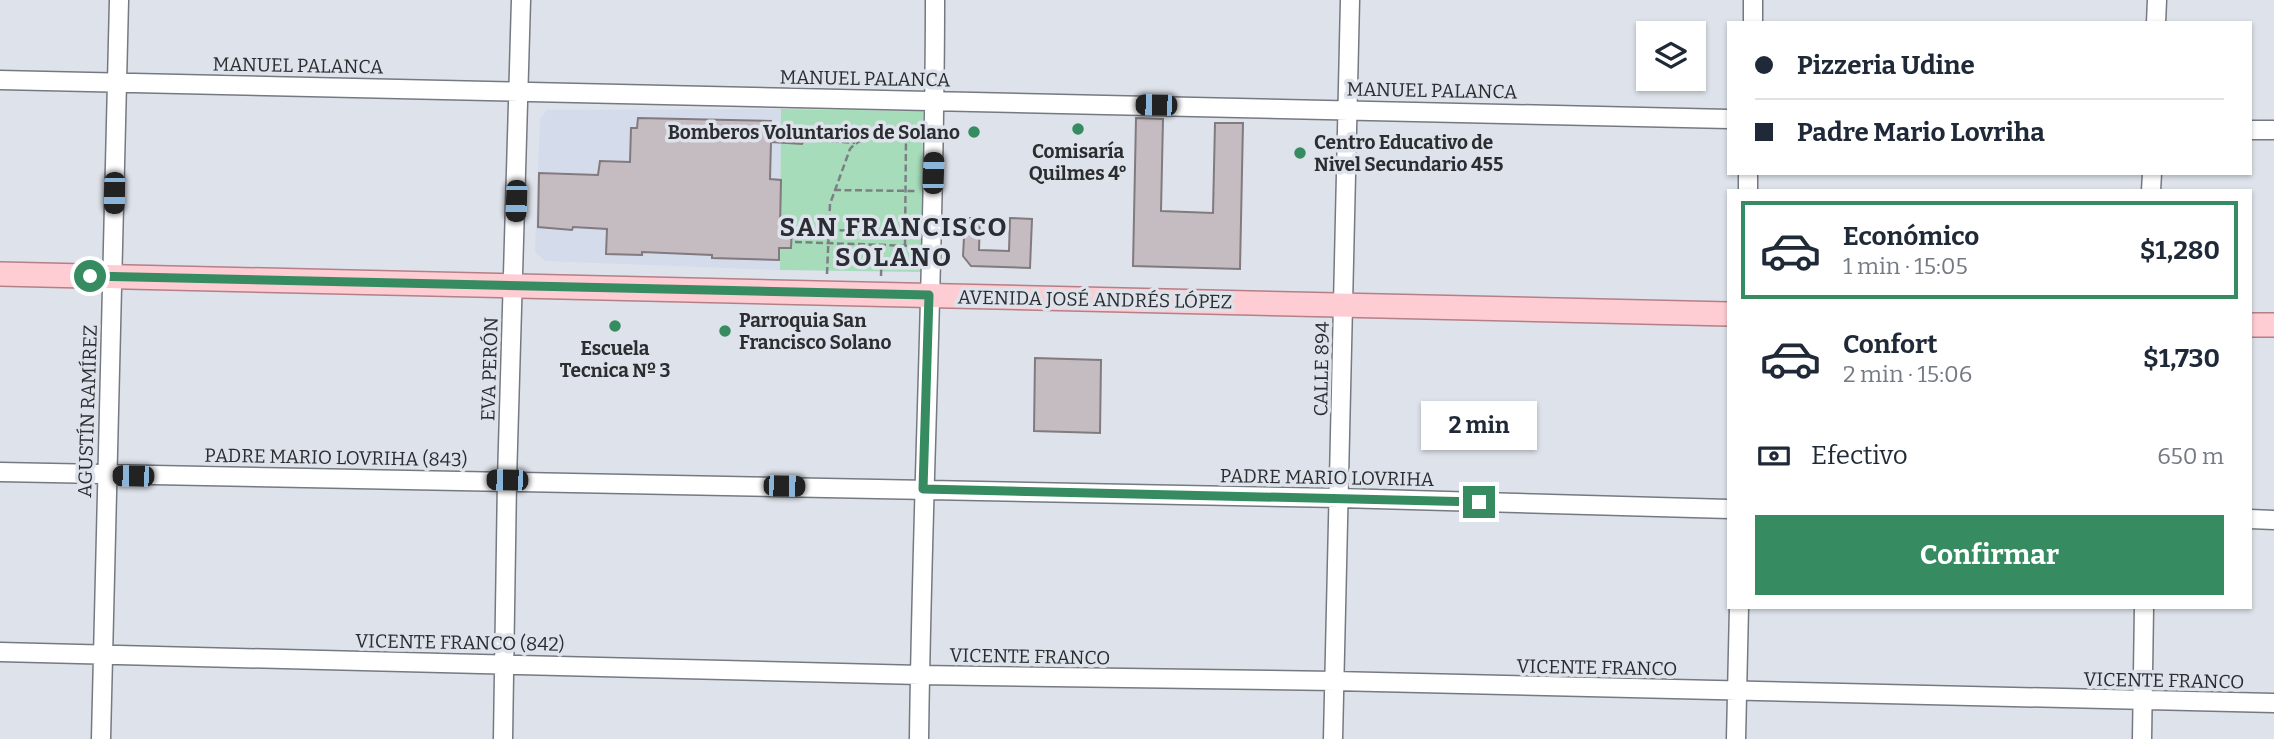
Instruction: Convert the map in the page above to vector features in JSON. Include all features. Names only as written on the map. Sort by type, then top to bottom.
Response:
[{"type":"main road","name":"AVENIDA JOSÉ ANDRÉS LÓPEZ","points":[[0,274],[1727,314]]},
{"type":"main road","points":[[2252,325],[2274,325]]},
{"type":"street","name":"AGUSTÍN RAMÍREZ","points":[[101,739],[119,0]]},
{"type":"street","name":"EVA PERÓN","points":[[503,739],[507,480],[521,0]]},
{"type":"street","points":[[919,739],[923,489],[935,100],[935,0]]},
{"type":"street","name":"CALLE 894","points":[[1333,739],[1350,0]]},
{"type":"street","points":[[1753,21],[1754,0]]},
{"type":"street","points":[[2156,21],[2157,0]]},
{"type":"street","name":"MANUEL PALANCA","points":[[0,80],[1727,119]]},
{"type":"street","points":[[2252,130],[2274,130]]},
{"type":"street","name":"PADRE MARIO LOVRIHA (843)","points":[[0,472],[923,489]]},
{"type":"street","name":"PADRE MARIO LOVRIHA","points":[[923,489],[1727,509]]},
{"type":"street","points":[[2252,519],[2274,520]]},
{"type":"street","points":[[1736,739],[1739,609]]},
{"type":"street","points":[[2141,739],[2144,609]]},
{"type":"street","name":"VICENTE FRANCO (842)","points":[[0,652],[919,675]]},
{"type":"street","name":"VICENTE FRANCO","points":[[919,675],[1334,681],[2274,703]]},
{"type":"path","points":[[827,293],[828,230],[834,190],[850,149],[868,136],[934,136]]},
{"type":"path","points":[[905,245],[906,136]]},
{"type":"path","points":[[811,138],[855,143]]},
{"type":"path","points":[[834,190],[932,192]]},
{"type":"path","points":[[828,230],[905,233],[931,240]]},
{"type":"path","points":[[794,242],[905,245],[931,240]]},
{"type":"path","points":[[880,294],[882,244]]},
{"type":"shaded area","points":[[781,109],[780,270],[545,261],[535,252],[540,119],[547,110]]},
{"type":"green space","points":[[781,109],[923,111],[921,272],[780,270]]},
{"type":"building","points":[[638,118],[771,121],[771,140],[794,127],[803,128],[807,136],[802,144],[771,142],[770,179],[781,180],[780,227],[792,227],[791,248],[779,248],[779,260],[642,252],[642,255],[606,254],[607,229],[538,227],[539,173],[598,175],[600,161],[630,162],[631,128],[637,128]]},
{"type":"building","points":[[1136,118],[1163,119],[1161,211],[1213,213],[1215,123],[1243,123],[1240,269],[1133,266]]},
{"type":"building","points":[[965,218],[980,218],[979,250],[1009,251],[1010,218],[1032,219],[1030,268],[971,266],[963,256]]},
{"type":"building","points":[[1035,358],[1101,360],[1100,433],[1034,431]]},
{"type":"place","name":"Comisaría Quilmes 4°","points":[[1078,129]]},
{"type":"place","name":"Bomberos Voluntarios de Solano","points":[[974,132]]},
{"type":"place","name":"Centro Educativo de Nivel Secundario 455","points":[[1300,153]]},
{"type":"place","name":"Escuela Tecnica Nº 3","points":[[615,326]]},
{"type":"place","name":"Parroquia San Francisco Solano","points":[[725,331]]},
{"type":"district","name":"SAN FRANCISCO SOLANO","points":[[894,242]]},
{"type":"route","points":[[90,276],[929,295],[923,489],[1479,502]]}]
